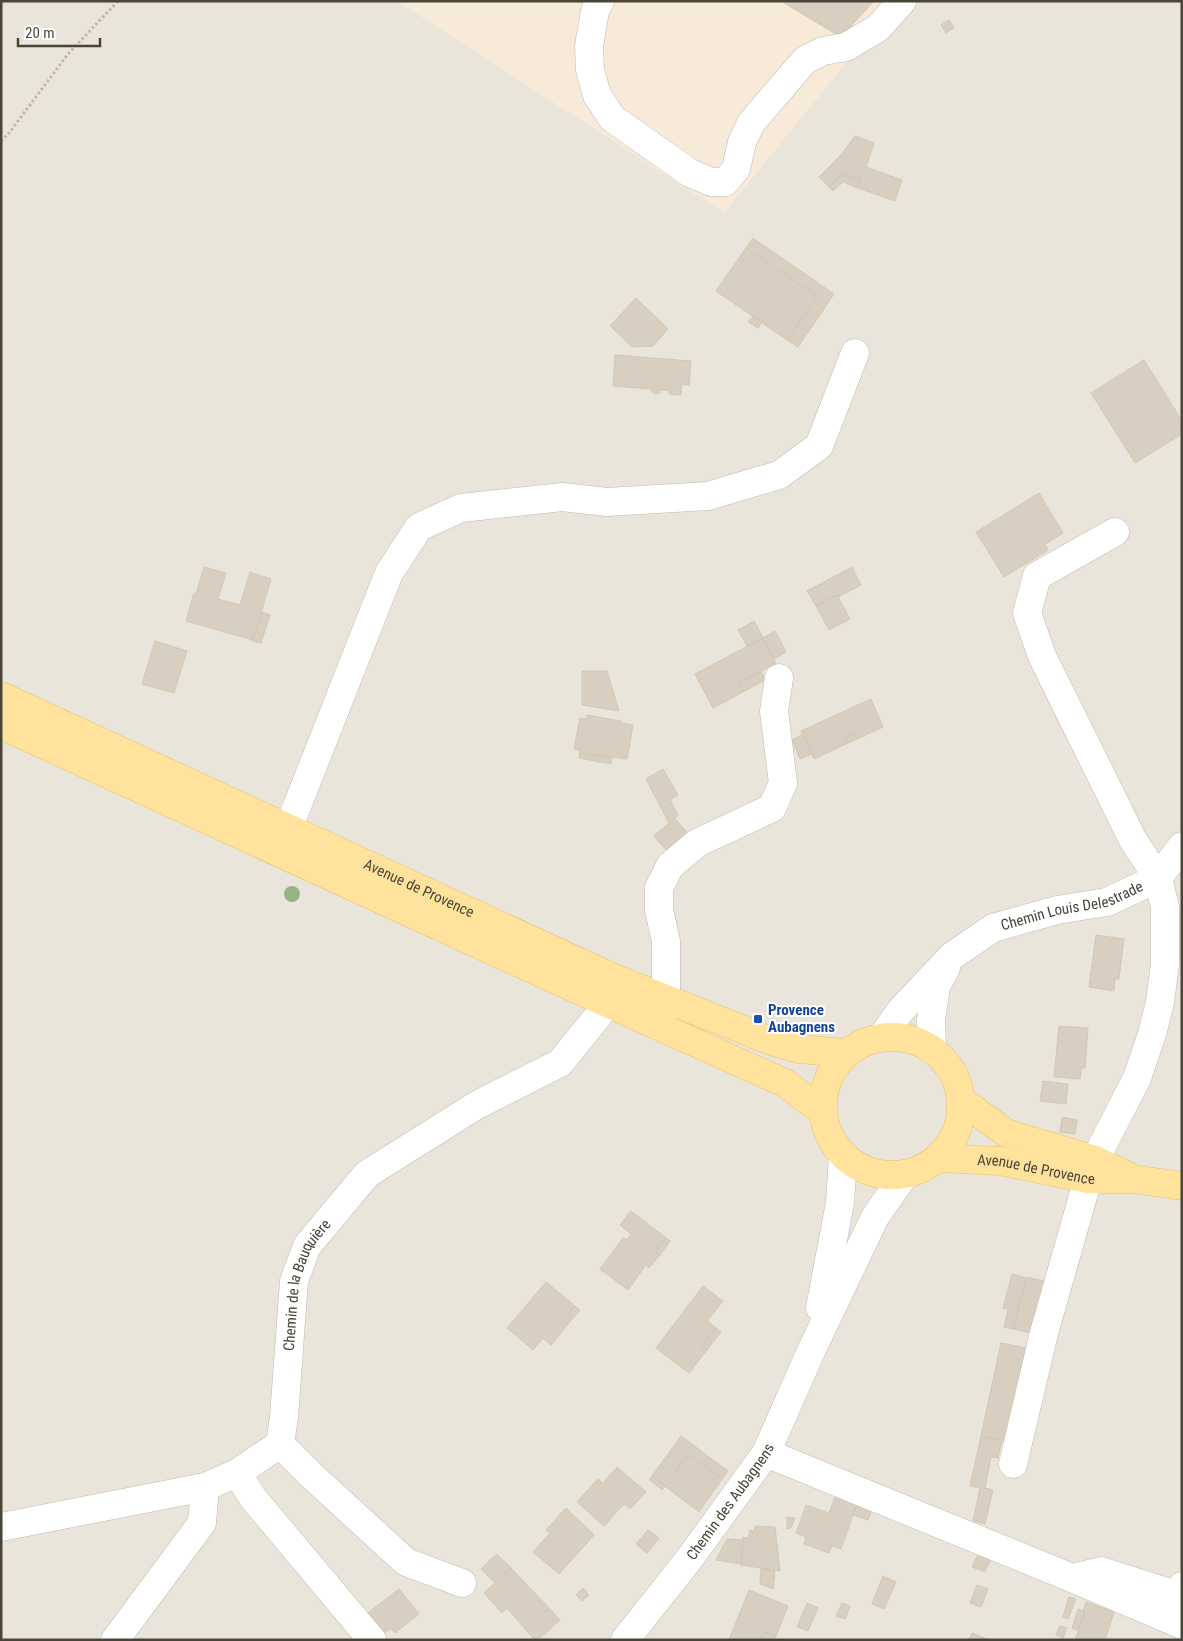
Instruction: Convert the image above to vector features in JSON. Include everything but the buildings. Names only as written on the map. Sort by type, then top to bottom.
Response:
[{"type":"main road","name":"Avenue de Provence","points":[[1,696],[284,841]]},
{"type":"main road","name":"Avenue de Provence","points":[[1,725],[284,841],[611,991],[658,1026],[785,1083],[822,1111]]},
{"type":"main road","name":"Avenue de Provence","points":[[611,991],[666,1000],[771,1041],[799,1049],[846,1053]]},
{"type":"main road","points":[[882,1037],[900,1037],[917,1041],[932,1050],[947,1063],[956,1081],[961,1100],[959,1122],[951,1141],[938,1158],[923,1168],[906,1174],[883,1175],[862,1169],[843,1156],[833,1143],[825,1127],[822,1111],[824,1089],[832,1069],[846,1053],[863,1042],[882,1037]]},
{"type":"main road","name":"Avenue de Provence","points":[[961,1100],[1006,1133],[1091,1170]]},
{"type":"main road","name":"Avenue de Provence","points":[[938,1158],[1000,1161],[1091,1170],[1133,1179],[1182,1186]]},
{"type":"street","points":[[592,4],[589,46],[590,70],[597,95],[612,118],[690,173],[711,182],[725,182],[736,169],[742,142],[751,123],[805,60],[823,51],[846,47],[878,28],[902,1]]},
{"type":"street","points":[[284,841],[389,573],[419,527],[461,508],[562,497],[607,502],[708,496],[779,475],[819,446],[855,353]]},
{"type":"street","points":[[1013,1464],[1044,1333],[1091,1170],[1137,1078],[1152,1034],[1160,1002],[1165,964],[1165,907],[1158,878],[1133,840],[1042,656],[1027,613],[1037,576],[1115,532]]},
{"type":"street","points":[[658,1026],[666,1000],[666,941],[659,910],[660,888],[670,866],[697,843],[772,808],[783,783],[774,712],[779,678]]},
{"type":"street","name":"Chemin Louis Delestrade","points":[[882,1037],[901,1010],[952,956],[993,928],[1057,910],[1107,902],[1158,878],[1182,846]]},
{"type":"street","name":"Chemin Louis Delestrade","points":[[932,1050],[931,1020],[936,986],[952,956]]},
{"type":"street","name":"Chemin de la Bauquière","points":[[280,1444],[284,1418],[294,1280],[307,1246],[367,1174],[477,1105],[560,1063],[598,1016],[611,991]]},
{"type":"street","name":"Chemin des Aubagnens","points":[[812,1349],[840,1203],[843,1156]]},
{"type":"street","name":"Chemin des Aubagnens","points":[[626,1640],[690,1558],[766,1453],[812,1349],[875,1217],[906,1174]]},
{"type":"street","points":[[1,1527],[205,1487],[237,1473],[280,1444],[406,1562],[462,1583]]},
{"type":"street","points":[[766,1453],[1182,1625]]},
{"type":"street","points":[[237,1473],[253,1498],[372,1640]]},
{"type":"street","points":[[115,1640],[202,1522],[205,1487]]},
{"type":"street","points":[[1072,1578],[1101,1571],[1170,1593],[1176,1597],[1182,1586]]},
{"type":"path","points":[[1,141],[68,54],[118,1]]},
{"type":"shaded area","points":[[1,1],[1182,1],[1182,1640],[1,1640]]},
{"type":"shaded area","points":[[397,1],[918,1],[877,43],[855,52],[724,213]]},
{"type":"place","name":"Provence Aubagnens","points":[[758,1019]]}]
